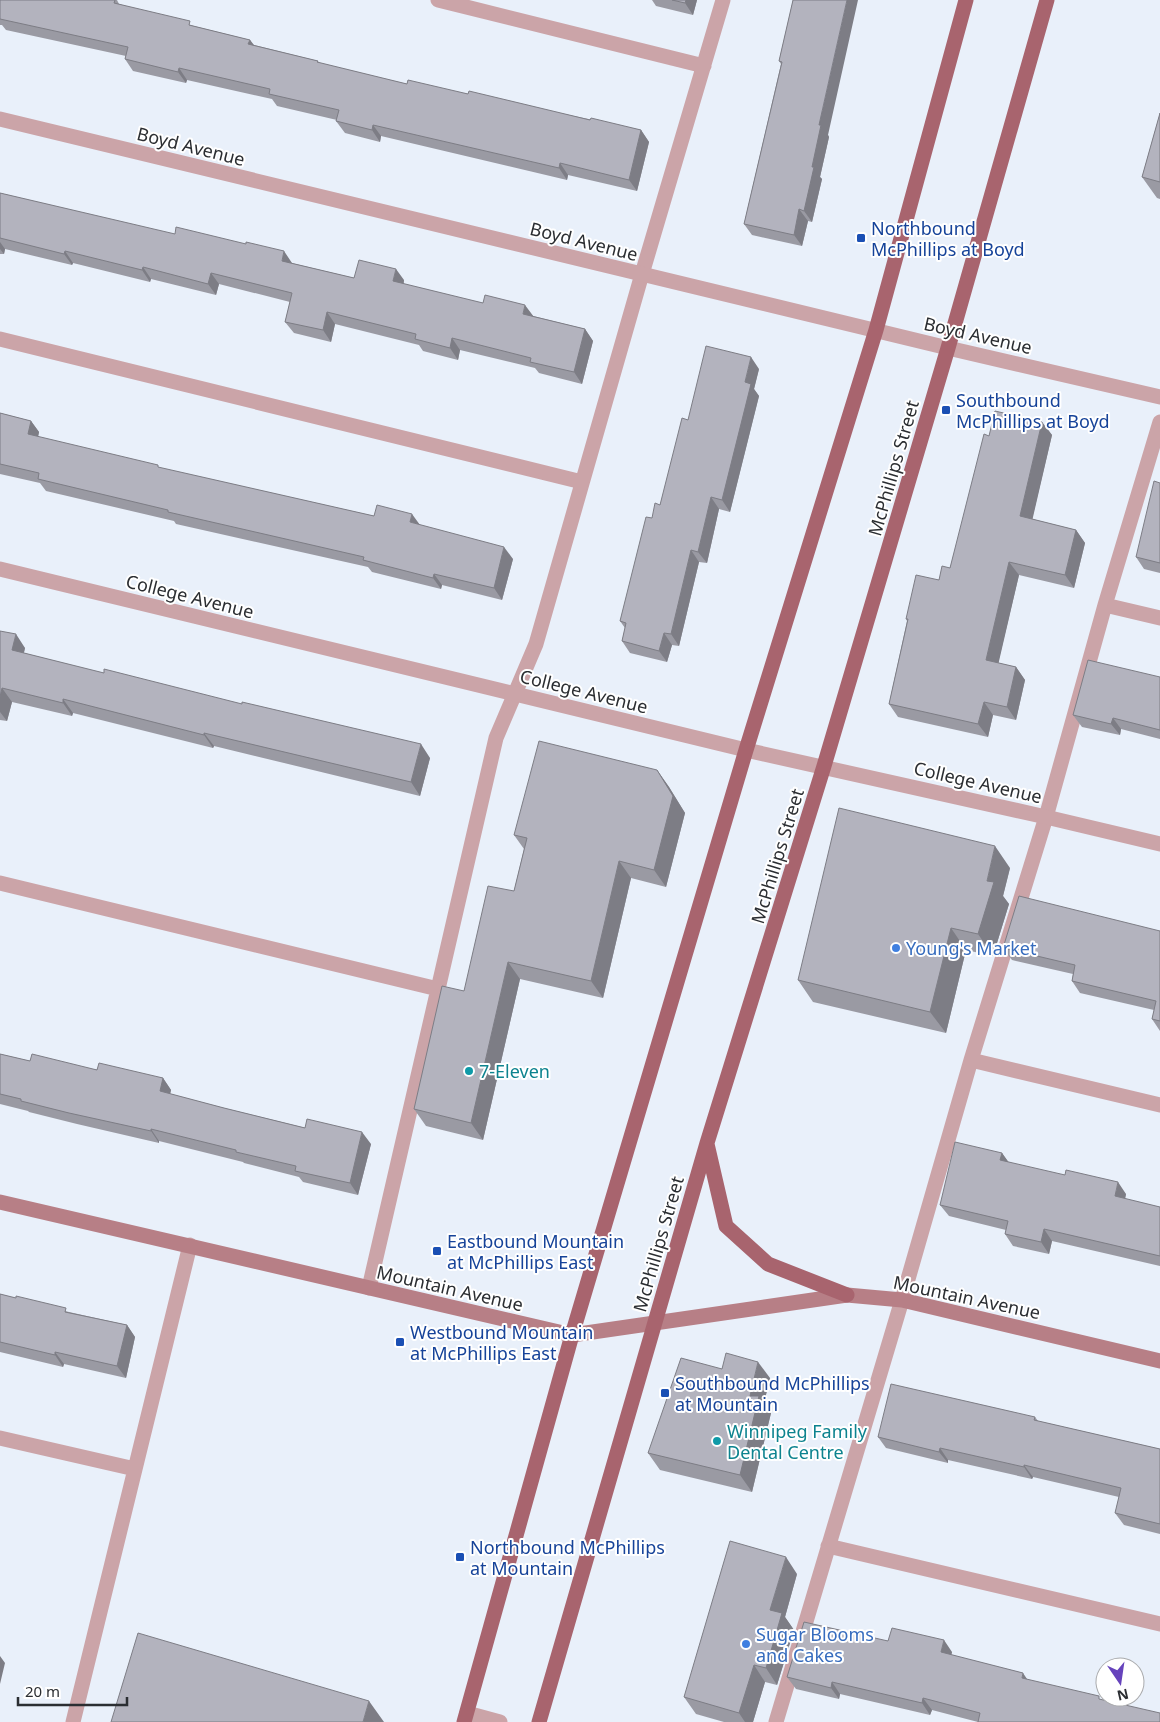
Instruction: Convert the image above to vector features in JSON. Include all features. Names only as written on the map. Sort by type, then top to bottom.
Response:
[{"type":"main road","points":[[465,1718],[572,1335],[746,750],[876,330],[966,0]]},
{"type":"main road","name":"McPhillips Street","points":[[539,1722],[707,1143],[824,766],[948,348],[1047,0]]},
{"type":"main road","points":[[707,1143],[726,1226],[768,1264],[847,1295]]},
{"type":"street","points":[[438,0],[704,66]]},
{"type":"street","points":[[369,1288],[496,738],[536,644],[723,0]]},
{"type":"street","name":"Boyd Avenue","points":[[0,119],[948,348],[1160,397]]},
{"type":"street","points":[[0,340],[582,482]]},
{"type":"street","points":[[776,1722],[902,1300],[971,1060],[1046,817],[1105,605],[1160,422]]},
{"type":"street","name":"College Avenue","points":[[0,569],[746,750],[824,766],[1160,844]]},
{"type":"street","points":[[1105,605],[1160,618]]},
{"type":"street","points":[[0,883],[438,989]]},
{"type":"street","points":[[971,1060],[1160,1105]]},
{"type":"street","name":"Mountain Avenue","points":[[0,1202],[572,1335],[847,1295],[902,1300],[1160,1362]]},
{"type":"street","points":[[73,1722],[190,1245]]},
{"type":"street","points":[[0,1438],[135,1469]]},
{"type":"street","points":[[828,1546],[1160,1624]]},
{"type":"street","points":[[465,1718],[500,1722]]},
{"type":"building","points":[[0,0],[115,0],[114,3],[190,21],[189,25],[250,40],[248,44],[317,62],[407,84],[408,80],[468,94],[469,91],[590,120],[591,118],[641,130],[629,180],[560,163],[559,168],[373,125],[372,130],[336,121],[339,110],[269,94],[270,89],[179,68],[178,72],[125,59],[128,47],[0,19]]},
{"type":"building","points":[[672,0],[686,0],[685,3]]},
{"type":"building","points":[[793,0],[847,0],[819,125],[821,125],[812,167],[814,167],[804,211],[799,209],[794,235],[744,224],[782,62],[779,61]]},
{"type":"building","points":[[1160,113],[1160,182],[1142,177]]},
{"type":"building","points":[[0,193],[175,234],[176,227],[284,251],[282,261],[354,278],[359,260],[396,269],[393,281],[483,303],[485,295],[525,305],[523,314],[585,329],[574,372],[530,362],[531,358],[452,338],[450,348],[415,339],[416,334],[327,312],[323,330],[285,322],[292,293],[211,273],[208,284],[143,267],[142,270],[65,251],[64,254],[0,238]]},
{"type":"building","points":[[706,346],[751,357],[745,382],[751,384],[722,500],[711,497],[698,552],[691,550],[671,634],[664,633],[659,651],[622,641],[626,623],[620,621],[646,517],[652,518],[655,503],[660,505],[682,418],[688,420]]},
{"type":"building","points":[[995,411],[1042,422],[1020,516],[1076,530],[1065,575],[1009,562],[986,660],[1016,667],[1007,707],[984,702],[978,724],[889,704],[916,575],[939,580],[942,566],[950,568],[984,434],[989,436]]},
{"type":"building","points":[[0,413],[31,421],[28,434],[158,465],[158,467],[374,516],[377,505],[412,514],[410,522],[504,547],[494,588],[434,574],[433,578],[363,560],[364,557],[168,512],[168,510],[38,479],[39,473],[0,464]]},
{"type":"building","points":[[1154,481],[1160,483],[1160,563],[1136,557]]},
{"type":"building","points":[[0,631],[16,634],[12,650],[104,673],[104,669],[242,704],[242,702],[421,744],[411,782],[204,733],[204,735],[63,699],[63,703],[2,688],[0,697]]},
{"type":"building","points":[[1088,660],[1160,677],[1160,730],[1113,718],[1111,724],[1073,715]]},
{"type":"building","points":[[539,741],[657,770],[673,796],[654,870],[619,861],[591,981],[508,962],[471,1123],[414,1109],[442,986],[464,991],[488,886],[514,891],[527,838],[514,835]]},
{"type":"building","name":"Young's Market","points":[[839,808],[995,846],[987,881],[994,882],[978,934],[951,928],[930,1012],[798,980]]},
{"type":"building","points":[[1019,896],[1160,931],[1160,1021],[1152,1019],[1156,1001],[1072,981],[1075,965],[1003,948]]},
{"type":"building","points":[[0,1054],[30,1061],[32,1054],[97,1070],[99,1063],[163,1078],[160,1091],[224,1108],[305,1128],[307,1119],[362,1132],[350,1183],[295,1171],[296,1166],[236,1152],[236,1150],[151,1129],[151,1131],[69,1113],[0,1094]]},
{"type":"building","points":[[955,1142],[1002,1153],[1000,1160],[1065,1175],[1066,1170],[1118,1182],[1115,1196],[1160,1207],[1160,1256],[1044,1229],[1041,1242],[1005,1234],[1008,1221],[940,1205]]},
{"type":"building","points":[[0,1294],[66,1308],[65,1312],[127,1325],[117,1366],[55,1352],[55,1355],[0,1342]]},
{"type":"building","name":"Winnipeg Family Dental Centre","points":[[726,1353],[758,1362],[750,1396],[759,1396],[740,1475],[648,1453],[681,1358],[722,1369]]},
{"type":"building","points":[[891,1384],[1035,1417],[1034,1420],[1160,1449],[1160,1524],[1115,1513],[1121,1488],[1024,1465],[1024,1467],[940,1448],[939,1452],[878,1437]]},
{"type":"building","name":"Sugar Blooms and Cakes","points":[[730,1541],[786,1557],[770,1610],[782,1613],[766,1668],[754,1665],[739,1713],[684,1697]]},
{"type":"building","points":[[804,1622],[888,1641],[892,1628],[944,1640],[941,1652],[1023,1673],[1022,1678],[1095,1695],[1095,1707],[1134,1707],[1160,1713],[1160,1722],[978,1722],[980,1713],[923,1698],[922,1703],[832,1682],[831,1688],[787,1677]]},
{"type":"building","points":[[138,1633],[369,1701],[363,1722],[111,1722]]},
{"type":"place","name":"Northbound McPhillips at Boyd","points":[[861,238]]},
{"type":"place","name":"Southbound McPhillips at Boyd","points":[[946,410]]},
{"type":"place","name":"Young's Market","points":[[896,948]]},
{"type":"place","name":"7-Eleven","points":[[469,1071]]},
{"type":"place","name":"Eastbound Mountain at McPhillips East","points":[[437,1251]]},
{"type":"place","name":"Westbound Mountain at McPhillips East","points":[[400,1342]]},
{"type":"place","name":"Southbound McPhillips at Mountain","points":[[665,1393]]},
{"type":"place","name":"Winnipeg Family Dental Centre","points":[[717,1441]]},
{"type":"place","name":"Northbound McPhillips at Mountain","points":[[460,1557]]},
{"type":"place","name":"Sugar Blooms and Cakes","points":[[746,1644]]}]
